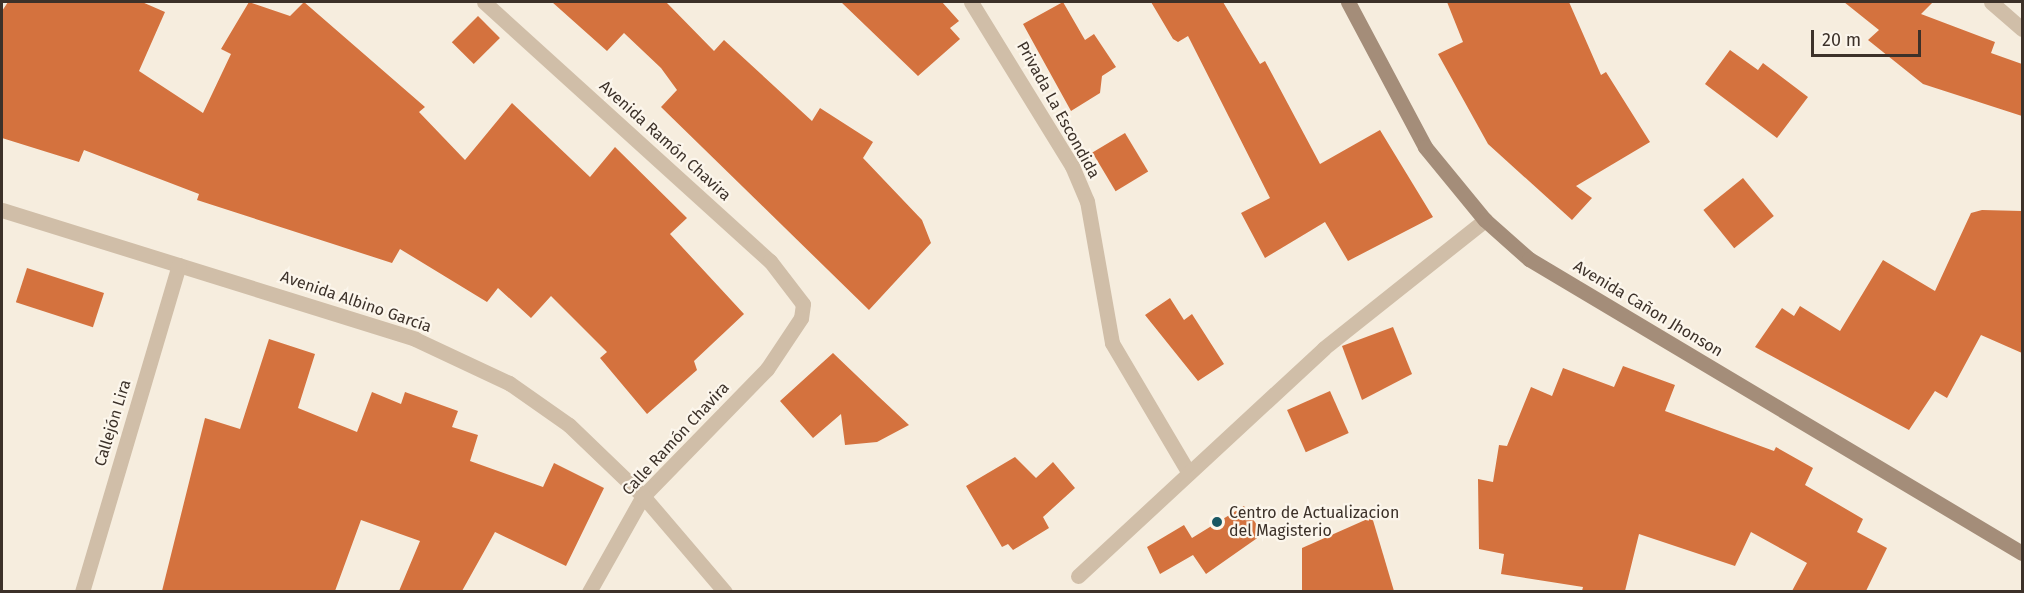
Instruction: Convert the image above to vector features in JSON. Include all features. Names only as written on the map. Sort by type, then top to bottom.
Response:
[{"type":"main road","name":"Avenida Cañon Jhonson","points":[[1348,2],[1425,147],[1485,220],[1529,259],[2022,553]]},
{"type":"street","name":"Avenida Ramón Chavira","points":[[484,2],[770,261],[798,294],[801,318]]},
{"type":"street","name":"Privada La Escondida","points":[[971,2],[1072,166],[1087,201],[1112,343],[1189,473]]},
{"type":"street","points":[[1991,2],[2022,30]]},
{"type":"street","name":"Avenida Albino García","points":[[2,210],[415,339],[509,383],[569,425],[643,495],[725,591]]},
{"type":"street","points":[[1078,576],[1324,348],[1485,220]]},
{"type":"street","name":"Callejón Lira","points":[[82,591],[179,265]]},
{"type":"street","name":"Calle Ramón Chavira","points":[[589,591],[643,495],[767,369],[801,318]]},
{"type":"building","points":[[8,2],[142,2],[165,12],[139,71],[203,113],[231,54],[221,49],[249,2],[290,16],[304,2],[425,107],[419,112],[465,160],[512,103],[590,177],[615,147],[687,218],[670,234],[744,314],[694,361],[697,370],[647,414],[600,358],[607,352],[551,296],[531,318],[498,288],[487,302],[400,249],[392,263],[197,200],[199,194],[84,150],[79,162],[2,138],[2,11]]},
{"type":"building","points":[[552,2],[666,2],[714,51],[724,40],[812,121],[820,108],[873,142],[863,158],[922,220],[931,243],[869,310],[661,107],[677,90],[661,68],[624,33],[607,51]]},
{"type":"building","points":[[841,2],[942,2],[959,21],[950,28],[960,39],[918,76]]},
{"type":"building","points":[[1063,2],[1085,40],[1094,34],[1116,67],[1102,76],[1100,93],[1071,111],[1023,24]]},
{"type":"building","points":[[1151,2],[1223,2],[1260,64],[1265,61],[1320,164],[1380,130],[1433,217],[1348,261],[1325,222],[1265,258],[1241,213],[1270,198],[1188,36],[1178,42],[1173,39]]},
{"type":"building","points":[[1447,2],[1569,2],[1601,75],[1606,72],[1650,142],[1576,186],[1592,198],[1572,220],[1488,144],[1438,54],[1463,42]]},
{"type":"building","points":[[1844,2],[1933,2],[1921,14],[1995,42],[1991,53],[2022,64],[2022,116],[1923,84],[1868,40],[1879,30]]},
{"type":"building","points":[[478,16],[500,38],[474,64],[452,42]]},
{"type":"building","points":[[1730,50],[1758,70],[1763,63],[1808,97],[1777,138],[1705,84]]},
{"type":"building","points":[[1125,133],[1148,172],[1116,191],[1092,153]]},
{"type":"building","points":[[1743,178],[1774,216],[1734,248],[1703,210]]},
{"type":"building","points":[[1982,210],[2022,211],[2022,353],[1981,335],[1947,398],[1935,391],[1909,430],[1755,347],[1782,308],[1794,316],[1800,306],[1840,331],[1883,260],[1935,291],[1971,213]]},
{"type":"building","points":[[27,268],[104,293],[93,327],[16,302]]},
{"type":"building","points":[[1170,298],[1184,320],[1192,314],[1224,364],[1198,381],[1145,315]]},
{"type":"building","points":[[1393,327],[1412,374],[1362,400],[1342,346]]},
{"type":"building","points":[[269,339],[315,354],[298,408],[357,432],[372,392],[401,404],[405,392],[458,411],[452,427],[478,435],[470,461],[543,487],[554,463],[604,488],[566,566],[495,532],[462,591],[399,591],[420,541],[361,520],[335,591],[162,591],[205,418],[240,429]]},
{"type":"building","points":[[833,353],[909,425],[877,442],[845,445],[841,414],[813,438],[780,401]]},
{"type":"building","points":[[1623,366],[1675,385],[1665,411],[1774,451],[1776,447],[1813,468],[1805,485],[1863,519],[1857,532],[1887,548],[1866,591],[1792,591],[1807,563],[1751,532],[1735,566],[1639,534],[1625,591],[1582,591],[1583,587],[1501,574],[1504,554],[1479,549],[1478,479],[1493,482],[1499,445],[1507,446],[1531,387],[1552,396],[1563,368],[1614,387]]},
{"type":"building","points":[[1330,391],[1349,433],[1306,452],[1287,410]]},
{"type":"building","points":[[1015,457],[1036,478],[1053,462],[1075,488],[1043,517],[1049,528],[1013,550],[1008,544],[1002,547],[966,486]]},
{"type":"building","points":[[1244,506],[1263,534],[1206,574],[1193,555],[1160,574],[1147,547],[1184,525],[1192,538]]},
{"type":"building","points":[[1372,517],[1394,591],[1302,591],[1302,548]]},
{"type":"place","name":"Centro de Actualizacion del Magisterio","points":[[1217,522]]}]
